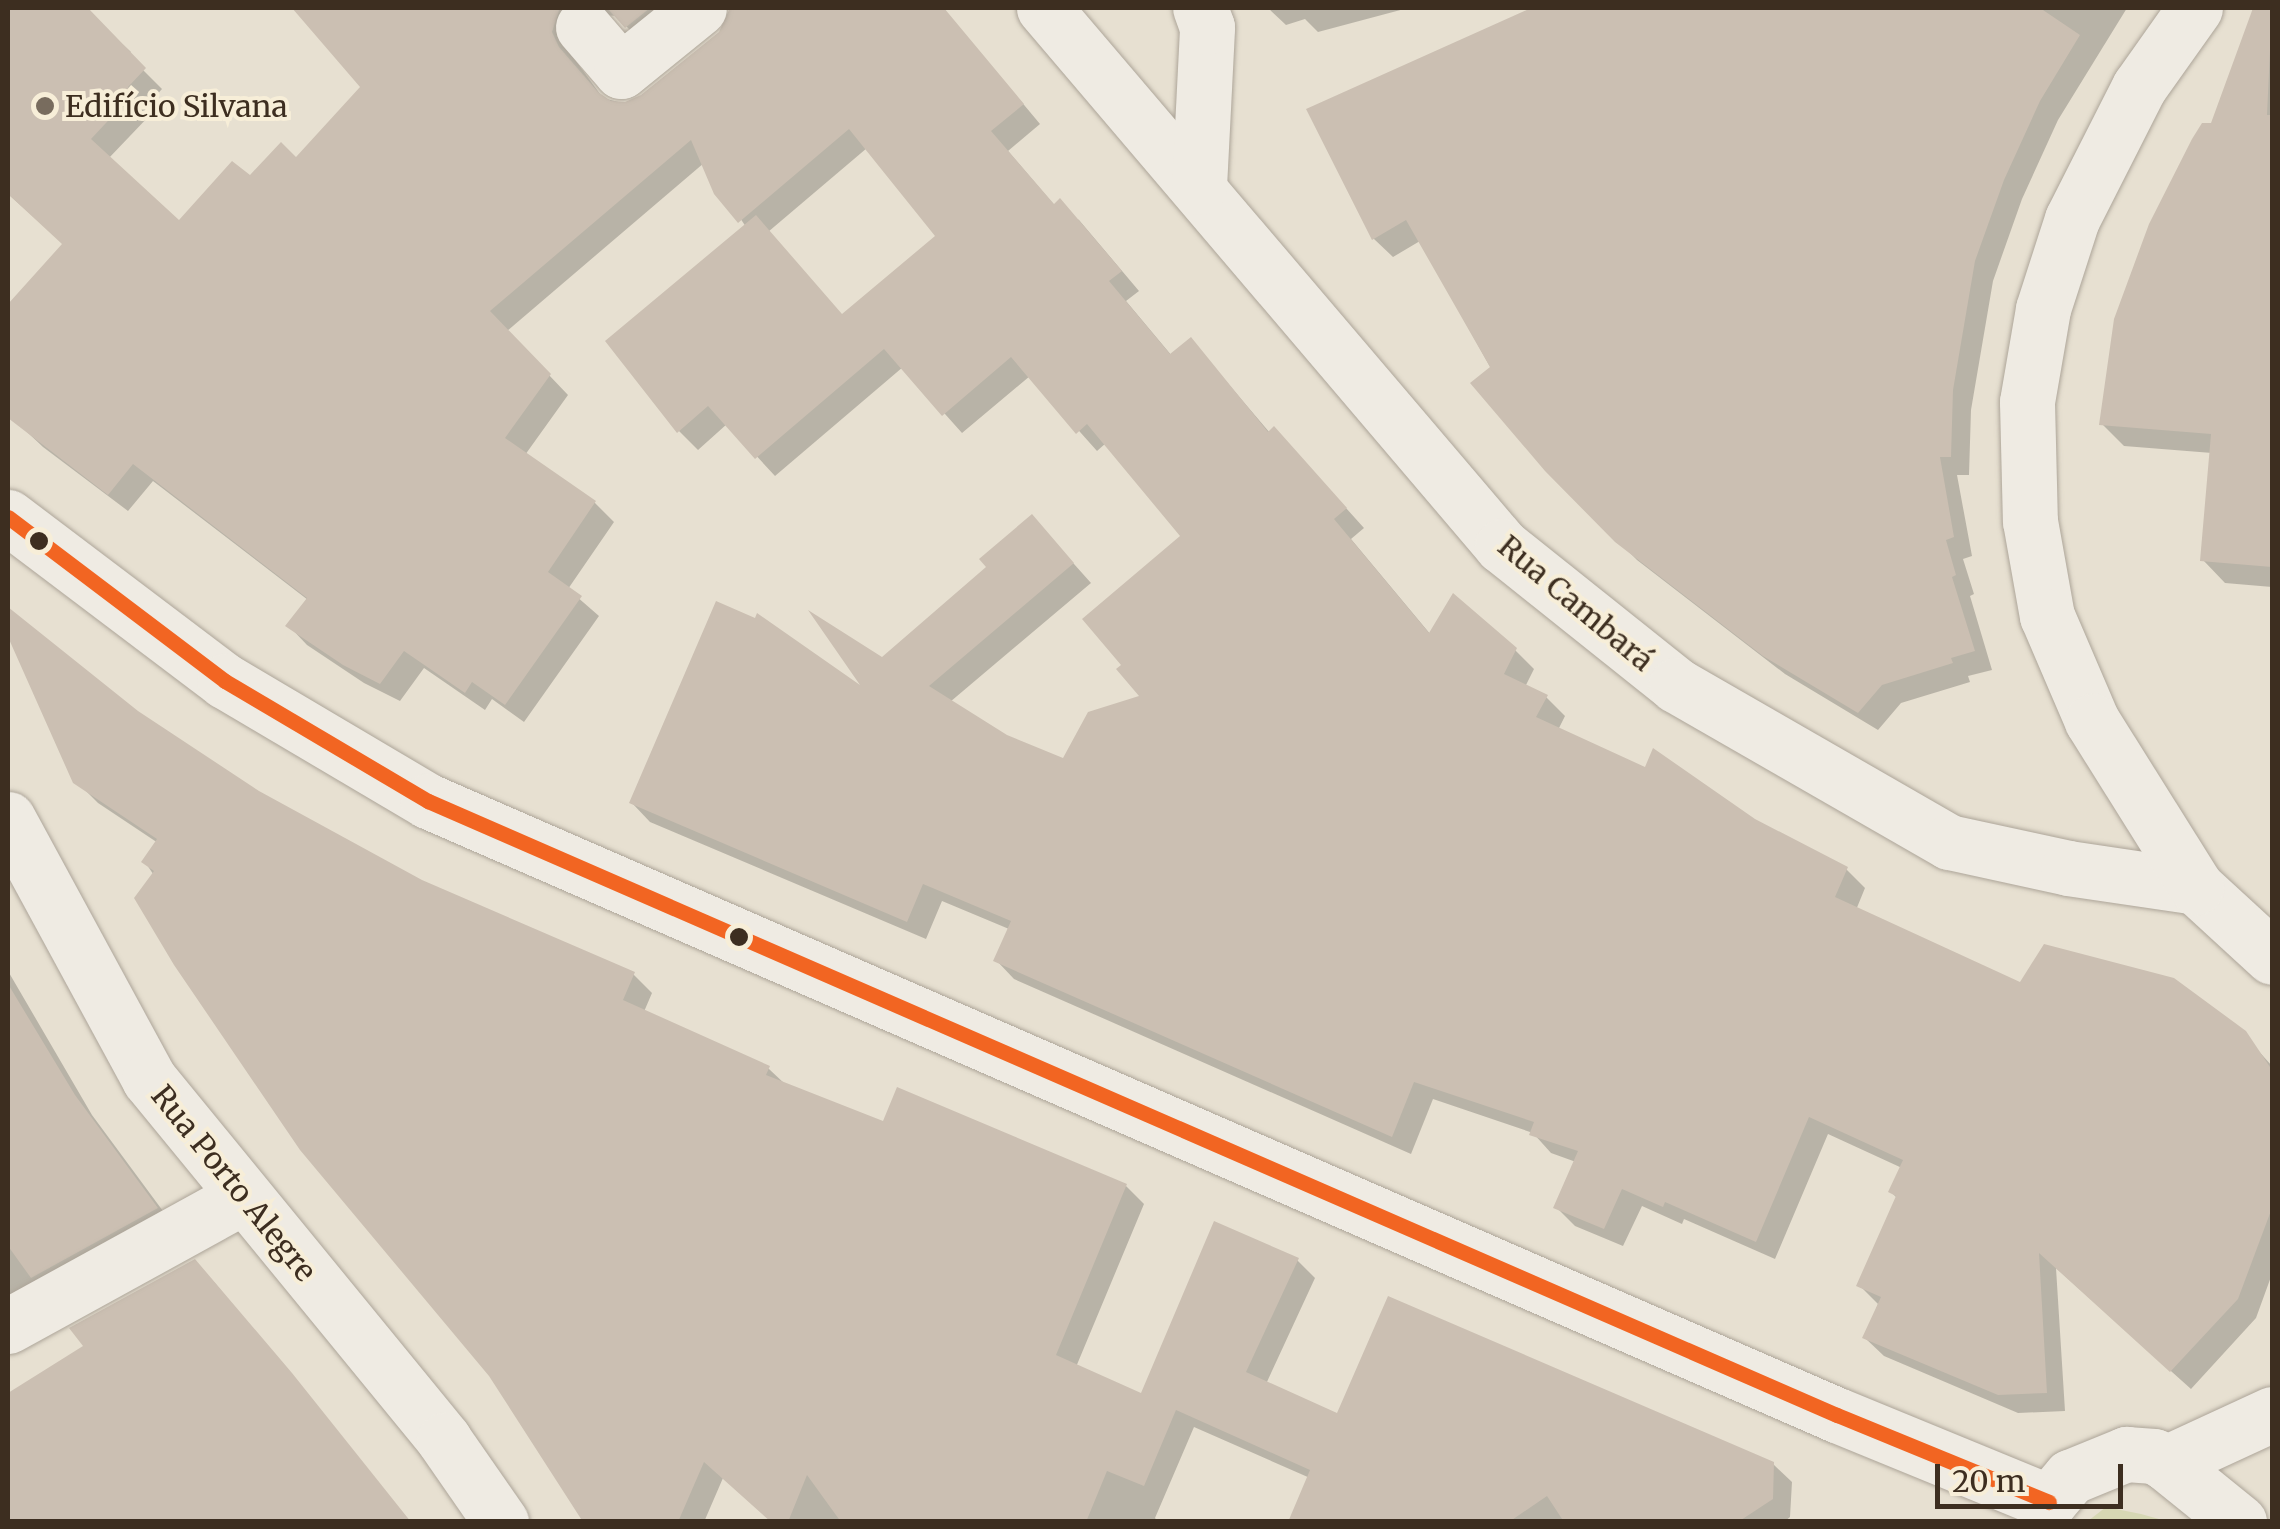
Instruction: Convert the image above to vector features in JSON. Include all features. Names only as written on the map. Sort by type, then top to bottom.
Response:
[{"type":"street","points":[[583,28],[621,71],[699,8]]},
{"type":"street","name":"Rua Cambará","points":[[1044,8],[1502,546],[1676,685],[1949,842],[2068,868],[2196,887]]},
{"type":"street","points":[[1200,8],[1207,28],[1200,187]]},
{"type":"street","points":[[2195,8],[2140,86],[2072,219],[2043,309],[2027,402],[2030,521],[2048,616],[2092,722],[2196,887],[2272,957]]},
{"type":"street","points":[[19,541],[225,682],[428,802],[2052,1512],[2070,1477],[2095,1463],[2126,1454],[2154,1456],[2166,1463],[2239,1522]]},
{"type":"street","name":"Rua Porto Alegre","points":[[8,818],[149,1079],[444,1440],[501,1522]]},
{"type":"street","points":[[8,1326],[244,1196]]},
{"type":"street","points":[[2166,1463],[2272,1414]]},
{"type":"green space","points":[[2106,1507],[2141,1514],[2166,1521],[2088,1521]]},
{"type":"building","points":[[8,8],[88,8],[146,68],[128,87],[134,93],[91,139],[179,220],[232,161],[250,175],[281,142],[296,157],[360,87],[292,8],[560,8],[552,32],[559,47],[598,92],[611,101],[625,102],[641,95],[719,32],[730,8],[944,8],[1024,104],[991,131],[1054,204],[1060,198],[1122,271],[1109,281],[1170,354],[1191,337],[1268,432],[1274,426],[1347,508],[1334,519],[1429,633],[1453,593],[1517,648],[1504,674],[1548,695],[1536,717],[1645,767],[1653,748],[1755,819],[1848,867],[1835,897],[2020,982],[2044,944],[2174,978],[2246,1031],[2272,1070],[2272,1208],[2238,1299],[2170,1372],[2039,1253],[2047,1393],[1998,1395],[1862,1338],[1881,1297],[1856,1286],[1896,1196],[1888,1192],[1903,1160],[1809,1117],[1756,1242],[1665,1202],[1663,1207],[1622,1189],[1604,1229],[1553,1208],[1578,1151],[1529,1135],[1534,1122],[1414,1082],[1392,1137],[993,961],[1011,921],[923,884],[907,922],[629,803],[716,601],[755,618],[757,613],[860,685],[808,610],[882,657],[986,567],[979,559],[1032,514],[1074,563],[929,686],[1007,735],[1063,758],[1088,712],[1139,696],[1116,669],[1121,665],[1082,619],[1180,536],[1087,424],[1076,434],[1011,357],[942,416],[884,349],[755,459],[708,406],[677,433],[605,341],[756,215],[842,314],[935,236],[849,129],[738,223],[714,194],[691,140],[490,311],[551,374],[505,438],[596,501],[548,572],[582,596],[505,705],[472,682],[465,693],[404,651],[380,684],[343,665],[285,626],[307,598],[133,464],[108,495],[8,418],[8,304],[62,244],[8,194]]},
{"type":"building","points":[[607,8],[650,8],[625,28]]},
{"type":"building","points":[[1531,8],[2040,8],[2080,35],[2040,101],[2004,180],[1975,261],[1953,390],[1951,457],[1940,457],[1954,537],[1946,540],[1956,575],[1952,577],[1975,651],[1951,658],[1953,663],[1882,685],[1858,713],[1763,656],[1615,542],[1545,471],[1470,383],[1490,367],[1406,220],[1372,240],[1306,109]]},
{"type":"building","points":[[2253,8],[2272,8],[2267,115],[2272,115],[2272,567],[2200,561],[2211,434],[2099,425],[2114,319],[2149,224],[2192,139],[2202,123],[2211,123]]},
{"type":"building","points":[[8,607],[138,711],[259,791],[422,880],[635,972],[623,1000],[770,1066],[766,1075],[883,1121],[897,1087],[1127,1184],[1056,1355],[1141,1393],[1214,1221],[1299,1258],[1246,1372],[1337,1413],[1388,1296],[1774,1462],[1773,1499],[1738,1522],[1564,1522],[1547,1496],[1509,1522],[1288,1522],[1310,1470],[1176,1410],[1144,1486],[1107,1471],[1086,1522],[841,1522],[807,1475],[788,1522],[771,1522],[704,1462],[678,1522],[583,1522],[489,1376],[300,1150],[174,965],[134,898],[154,871],[141,862],[157,839],[73,783],[8,637]]},
{"type":"building","points":[[8,984],[75,1095],[158,1208],[31,1278],[8,1246]]},
{"type":"building","points":[[195,1259],[411,1522],[8,1522],[8,1393],[83,1346],[69,1328]]},
{"type":"transit line","points":[[8,517],[225,681],[428,801],[1837,1415],[2049,1502]]},
{"type":"place","name":"Edifício Silvana","points":[[45,106]]}]
